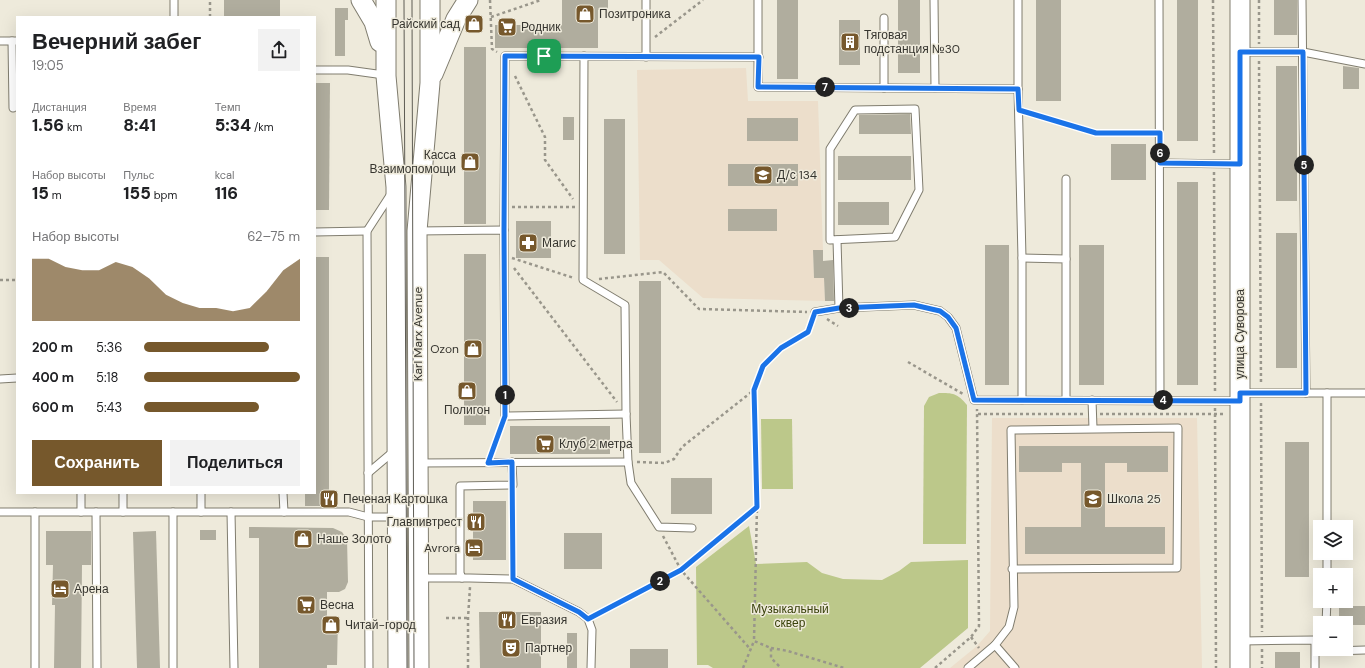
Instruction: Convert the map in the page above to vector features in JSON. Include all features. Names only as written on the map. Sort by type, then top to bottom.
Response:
[{"type":"main road","points":[[361,0],[374,22],[385,69]]},
{"type":"main road","name":"Karl Marx Avenue","points":[[386,0],[385,69],[396,187],[398,668]]},
{"type":"main road","name":"Karl Marx Avenue","points":[[419,668],[417,231],[430,82],[430,0]]},
{"type":"main road","points":[[430,82],[456,19],[468,0]]},
{"type":"main road","name":"улица Суворова","points":[[1240,0],[1240,668]]},
{"type":"lane","points":[[174,0],[174,16]]},
{"type":"lane","points":[[646,0],[646,57]]},
{"type":"lane","points":[[758,0],[758,87],[1018,89]]},
{"type":"lane","points":[[934,0],[935,88]]},
{"type":"lane","points":[[1018,0],[1018,89],[1022,258],[1022,400]]},
{"type":"lane","points":[[1159,0],[1160,400]]},
{"type":"lane","points":[[1302,0],[1306,393]]},
{"type":"lane","points":[[884,18],[884,88]]},
{"type":"lane","points":[[0,41],[14,41],[13,108]]},
{"type":"lane","points":[[1240,52],[1303,52],[1365,64]]},
{"type":"lane","points":[[626,414],[505,416],[505,56],[759,57]]},
{"type":"lane","points":[[584,56],[583,280],[625,305],[626,414],[628,462],[631,483],[659,527],[692,528]]},
{"type":"lane","points":[[316,70],[385,69]]},
{"type":"lane","points":[[855,110],[916,110],[919,190],[895,237],[838,240],[830,240],[830,150],[855,110]]},
{"type":"lane","points":[[1160,163],[1240,164]]},
{"type":"lane","points":[[1066,179],[1066,400]]},
{"type":"lane","points":[[369,668],[367,231],[396,187]]},
{"type":"lane","points":[[417,231],[504,230]]},
{"type":"lane","points":[[316,232],[367,231]]},
{"type":"lane","points":[[838,240],[839,308]]},
{"type":"lane","points":[[1022,258],[1066,259]]},
{"type":"lane","points":[[815,312],[839,308],[914,305],[940,311],[948,317],[956,328],[974,400],[1160,400],[1240,403],[1261,394],[1365,393]]},
{"type":"lane","points":[[0,379],[16,378]]},
{"type":"lane","points":[[1327,520],[1328,393]]},
{"type":"lane","points":[[1092,400],[1093,428]]},
{"type":"lane","points":[[968,668],[995,645],[1009,627],[1014,607],[1012,569],[1011,430],[1178,428],[1177,568],[1012,569]]},
{"type":"lane","points":[[368,473],[397,448]]},
{"type":"lane","points":[[462,578],[460,573],[460,486],[512,485],[512,462]]},
{"type":"lane","points":[[418,463],[628,462]]},
{"type":"lane","points":[[81,494],[81,512]]},
{"type":"lane","points":[[123,494],[123,512]]},
{"type":"lane","points":[[201,494],[201,512]]},
{"type":"lane","points":[[283,494],[284,512]]},
{"type":"lane","points":[[0,512],[349,512],[368,517],[397,517]]},
{"type":"lane","points":[[35,512],[35,668]]},
{"type":"lane","points":[[96,512],[97,668]]},
{"type":"lane","points":[[173,512],[173,668]]},
{"type":"lane","points":[[231,512],[234,668]]},
{"type":"lane","points":[[418,578],[513,579],[579,612],[588,619],[592,630],[591,668]]},
{"type":"lane","points":[[1239,641],[1313,641]]},
{"type":"lane","points":[[995,645],[1015,668]]},
{"type":"lane","points":[[1353,650],[1365,650]]},
{"type":"lane","points":[[1315,668],[1316,656]]},
{"type":"path","points":[[210,0],[210,16]]},
{"type":"path","points":[[490,0],[492,49],[505,56],[546,137],[546,160],[579,207],[504,207]]},
{"type":"path","points":[[491,17],[541,0]]},
{"type":"path","points":[[646,43],[703,0]]},
{"type":"path","points":[[1213,0],[1216,668]]},
{"type":"path","points":[[1259,0],[1262,668]]},
{"type":"path","points":[[1019,110],[1096,133],[1160,133]]},
{"type":"path","points":[[504,255],[583,280],[663,272],[699,309],[815,312],[838,326]]},
{"type":"path","points":[[504,255],[626,414]]},
{"type":"path","points":[[0,280],[16,280]]},
{"type":"path","points":[[743,668],[754,641],[757,507],[754,390],[763,366],[781,348],[808,332],[815,312]]},
{"type":"path","points":[[908,362],[945,385],[974,400],[977,405],[978,414],[978,626],[971,637],[935,668]]},
{"type":"path","points":[[628,462],[664,463],[674,459],[682,447],[754,390]]},
{"type":"path","points":[[978,414],[1215,414],[1240,403],[1261,414]]},
{"type":"path","points":[[488,463],[505,416]]},
{"type":"path","points":[[512,485],[513,579]]},
{"type":"path","points":[[588,619],[681,570],[757,507]]},
{"type":"path","points":[[659,527],[681,570],[751,650]]},
{"type":"path","points":[[468,668],[470,578]]},
{"type":"path","points":[[446,618],[468,618]]},
{"type":"path","points":[[754,641],[771,648],[788,651],[844,668]]},
{"type":"path","points":[[771,648],[771,658],[781,668]]},
{"type":"shaded area","points":[[746,68],[748,101],[818,101],[823,250],[813,250],[814,278],[824,278],[825,301],[703,298],[659,260],[640,260],[637,70]]},
{"type":"shaded area","points":[[992,418],[1197,418],[1202,668],[950,668],[977,646],[990,631]]},
{"type":"green space","points":[[939,393],[954,394],[967,405],[966,544],[923,544],[924,406],[929,397]]},
{"type":"green space","points":[[761,419],[792,419],[793,489],[762,489]]},
{"type":"green space","name":"Музыкальный сквер","points":[[749,526],[756,564],[807,562],[822,573],[843,579],[882,580],[899,571],[911,562],[968,560],[968,628],[920,668],[713,668],[708,665],[697,665],[696,567]]},
{"type":"building","points":[[224,0],[280,0],[280,16],[224,16]]},
{"type":"building","points":[[562,0],[608,0],[608,10],[598,10],[598,48],[495,48],[495,25],[562,25]]},
{"type":"building","points":[[777,0],[798,0],[798,79],[777,79]]},
{"type":"building","points":[[898,0],[920,0],[920,73],[898,73]]},
{"type":"building","points":[[1036,0],[1061,0],[1061,101],[1036,101]]},
{"type":"building","points":[[1177,0],[1198,0],[1198,141],[1177,141]]},
{"type":"building","points":[[1274,0],[1297,0],[1297,35],[1274,35]]},
{"type":"building","points":[[335,8],[348,8],[348,20],[345,20],[345,56],[335,56]]},
{"type":"building","name":"Тяговая подстанция №30","points":[[839,20],[860,20],[860,65],[839,65]]},
{"type":"building","points":[[464,47],[486,47],[486,224],[464,224]]},
{"type":"building","points":[[1276,66],[1297,66],[1297,201],[1276,201]]},
{"type":"building","points":[[1343,66],[1359,68],[1359,89],[1343,89]]},
{"type":"building","points":[[316,83],[330,83],[329,210],[316,210]]},
{"type":"building","points":[[910,114],[911,134],[859,134],[859,115]]},
{"type":"building","points":[[563,117],[574,117],[574,140],[563,140]]},
{"type":"building","points":[[747,118],[798,118],[798,141],[747,141]]},
{"type":"building","points":[[604,119],[625,119],[625,254],[604,254]]},
{"type":"building","points":[[1111,144],[1146,144],[1146,180],[1111,180]]},
{"type":"building","points":[[838,156],[911,156],[911,180],[838,180]]},
{"type":"building","points":[[728,164],[798,164],[798,186],[728,186]]},
{"type":"building","points":[[1177,182],[1198,182],[1198,385],[1177,385]]},
{"type":"building","points":[[838,202],[889,202],[889,225],[838,225]]},
{"type":"building","points":[[728,209],[777,209],[777,231],[728,231]]},
{"type":"building","points":[[516,221],[551,221],[551,258],[516,258]]},
{"type":"building","points":[[1276,233],[1297,233],[1297,368],[1276,368]]},
{"type":"building","points":[[985,245],[1009,245],[1009,385],[985,385]]},
{"type":"building","points":[[1079,245],[1104,245],[1104,385],[1079,385]]},
{"type":"building","points":[[813,250],[823,250],[823,261],[833,260],[834,301],[825,301],[824,278],[814,278]]},
{"type":"building","points":[[464,254],[486,254],[486,425],[464,425]]},
{"type":"building","points":[[316,257],[329,257],[329,506],[305,506],[305,494],[316,494]]},
{"type":"building","points":[[639,281],[661,281],[661,453],[639,453]]},
{"type":"building","points":[[510,426],[610,426],[610,454],[510,454]]},
{"type":"building","points":[[1285,442],[1309,442],[1309,577],[1285,577]]},
{"type":"building","name":"Школа 25","points":[[1019,446],[1168,446],[1168,472],[1127,472],[1127,463],[1105,463],[1105,527],[1165,527],[1165,554],[1025,554],[1025,527],[1081,527],[1081,463],[1062,463],[1062,472],[1019,472]]},
{"type":"building","points":[[671,478],[712,478],[712,514],[671,514]]},
{"type":"building","points":[[473,501],[506,501],[506,560],[473,560]]},
{"type":"building","name":"Весна","points":[[249,527],[333,528],[342,532],[347,539],[348,582],[345,589],[339,592],[327,592],[327,618],[338,618],[337,665],[327,665],[327,668],[259,668],[259,538],[249,538]]},
{"type":"building","points":[[200,530],[216,530],[216,540],[200,540]]},
{"type":"building","points":[[46,531],[91,531],[91,565],[82,565],[81,668],[54,668],[55,605],[52,605],[53,565],[46,565]]},
{"type":"building","points":[[156,531],[160,668],[137,668],[133,532]]},
{"type":"building","points":[[564,533],[602,533],[602,569],[564,569]]},
{"type":"building","points":[[1365,606],[1365,625],[1353,625],[1353,616],[1339,616],[1339,608]]},
{"type":"building","points":[[479,612],[541,612],[541,668],[480,668]]},
{"type":"building","points":[[567,633],[577,633],[577,668],[567,668]]},
{"type":"building","points":[[630,649],[668,649],[668,668],[630,668]]},
{"type":"building","points":[[1275,652],[1300,652],[1300,668],[1275,668]]},
{"type":"tram line","points":[[404,0],[407,668]]},
{"type":"tram line","points":[[412,0],[414,668]]},
{"type":"place","name":"Позитроника","points":[[585,14]]},
{"type":"place","name":"Райский сад","points":[[474,24]]},
{"type":"place","name":"Родник","points":[[507,27]]},
{"type":"place","name":"Тяговая подстанция №30","points":[[850,42]]},
{"type":"place","name":"Касса Взаимопомощи","points":[[470,162]]},
{"type":"place","name":"Д/с 134","points":[[763,175]]},
{"type":"place","name":"Магис","points":[[528,243]]},
{"type":"place","name":"Ozon","points":[[473,349]]},
{"type":"place","name":"Полигон","points":[[467,391]]},
{"type":"place","name":"Клуб 2 метра","points":[[545,444]]},
{"type":"place","name":"Печеная Картошка","points":[[329,499]]},
{"type":"place","name":"Школа 25","points":[[1093,499]]},
{"type":"place","name":"Главпивтрест","points":[[476,522]]},
{"type":"place","name":"Наше Золото","points":[[303,539]]},
{"type":"place","name":"Avrora","points":[[474,548]]},
{"type":"place","name":"Арена","points":[[60,589]]},
{"type":"place","name":"Весна","points":[[306,605]]},
{"type":"place","name":"Евразия","points":[[507,620]]},
{"type":"place","name":"Читай-город","points":[[331,625]]},
{"type":"place","name":"Партнер","points":[[511,648]]},
{"type":"route","points":[[1240,52],[1303,52],[1306,393],[1240,393],[1240,401],[974,400],[956,328],[948,317],[940,311],[929,307],[914,305],[839,308],[815,312],[808,332],[781,348],[763,366],[754,390],[757,507],[681,570],[588,619],[579,612],[513,579],[512,462],[488,463],[505,416],[505,56],[544,56],[759,57],[758,87],[1018,89],[1019,110],[1096,133],[1160,133],[1160,163],[1240,164],[1240,52]]}]
